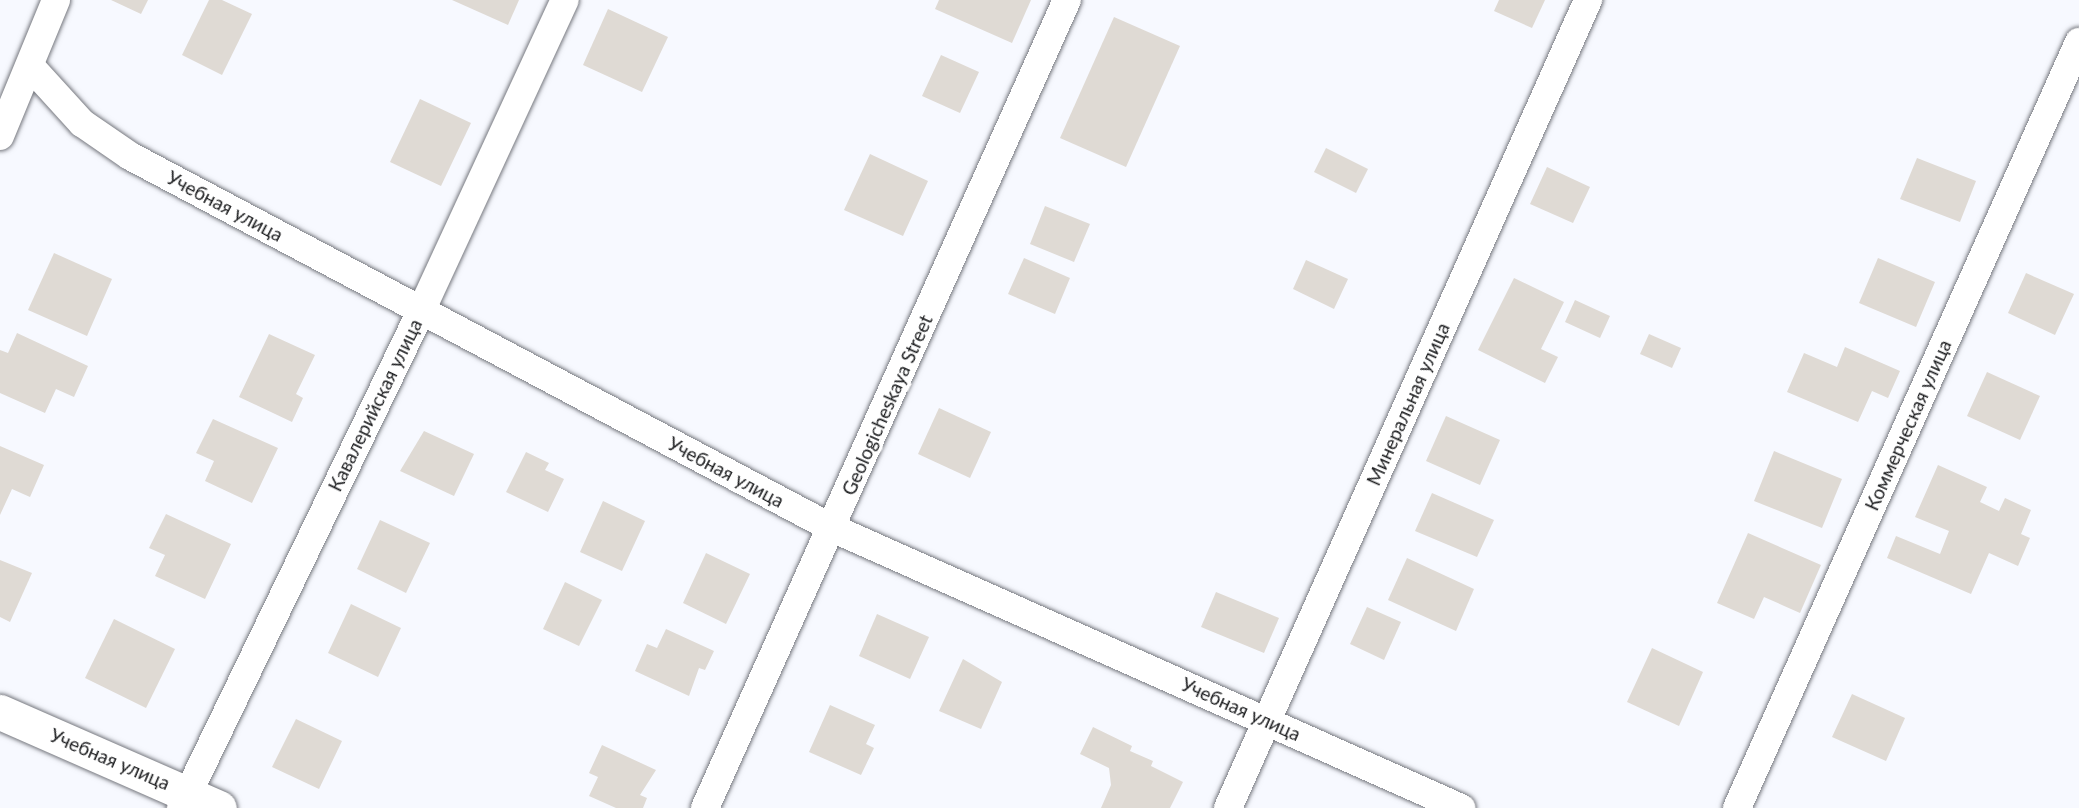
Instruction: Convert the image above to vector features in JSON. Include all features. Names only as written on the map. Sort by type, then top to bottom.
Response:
[{"type":"street","points":[[0,136],[31,67],[56,0]]},
{"type":"street","name":"Кавалерийская улица","points":[[185,801],[422,309],[565,0]]},
{"type":"street","name":"Geologicheskaya Street","points":[[705,808],[1067,0]]},
{"type":"street","name":"Минеральная улица","points":[[1228,808],[1588,0]]},
{"type":"street","name":"Коммерческая улица","points":[[1737,808],[2079,42]]},
{"type":"street","name":"Учебная улица","points":[[31,67],[82,123],[130,156],[832,528],[1461,808]]},
{"type":"street","name":"Учебная улица","points":[[0,712],[185,801],[219,808]]},
{"type":"building","points":[[111,0],[148,0],[141,14]]},
{"type":"building","points":[[209,0],[222,0],[252,14],[222,75],[182,55]]},
{"type":"building","points":[[452,0],[519,0],[508,25]]},
{"type":"building","points":[[939,0],[1031,0],[1012,43],[935,9]]},
{"type":"building","points":[[1499,0],[1545,0],[1532,28],[1494,11]]},
{"type":"building","points":[[608,9],[668,37],[642,92],[583,65]]},
{"type":"building","points":[[1114,17],[1180,46],[1126,167],[1060,138]]},
{"type":"building","points":[[941,55],[979,72],[960,113],[922,96]]},
{"type":"building","points":[[420,99],[471,123],[441,186],[390,162]]},
{"type":"building","points":[[1326,148],[1368,169],[1356,193],[1314,172]]},
{"type":"building","points":[[870,154],[928,181],[903,236],[844,210]]},
{"type":"building","points":[[1917,158],[1976,181],[1960,222],[1900,199]]},
{"type":"building","points":[[1547,167],[1590,187],[1573,223],[1530,204]]},
{"type":"building","points":[[1045,206],[1090,224],[1074,262],[1030,244]]},
{"type":"building","points":[[54,253],[112,279],[87,336],[28,310]]},
{"type":"building","points":[[1024,258],[1070,278],[1055,314],[1008,294]]},
{"type":"building","points":[[1878,258],[1935,282],[1916,327],[1859,303]]},
{"type":"building","points":[[1306,260],[1348,279],[1334,309],[1293,289]]},
{"type":"building","points":[[2026,273],[2074,294],[2055,335],[2008,313]]},
{"type":"building","points":[[1514,278],[1564,302],[1541,349],[1558,357],[1545,383],[1478,350]]},
{"type":"building","points":[[1575,300],[1610,316],[1600,338],[1565,322]]},
{"type":"building","points":[[17,333],[88,366],[74,397],[56,389],[45,413],[0,393],[0,350],[8,353]]},
{"type":"building","points":[[269,334],[315,355],[296,394],[303,398],[292,422],[239,397]]},
{"type":"building","points":[[1649,334],[1681,348],[1672,368],[1640,354]]},
{"type":"building","points":[[1845,347],[1900,371],[1888,398],[1872,391],[1858,422],[1787,392],[1804,353],[1837,367]]},
{"type":"building","points":[[1987,372],[2040,396],[2020,440],[1967,416]]},
{"type":"building","points":[[939,408],[991,432],[970,478],[918,454]]},
{"type":"building","points":[[1446,416],[1500,440],[1480,485],[1426,461]]},
{"type":"building","points":[[213,419],[278,448],[252,503],[205,481],[214,461],[196,453]]},
{"type":"building","points":[[424,431],[474,454],[454,496],[400,471]]},
{"type":"building","points":[[0,446],[44,465],[30,497],[12,489],[0,515]]},
{"type":"building","points":[[1774,451],[1842,479],[1822,528],[1754,501]]},
{"type":"building","points":[[526,452],[549,463],[545,470],[564,479],[548,512],[506,492]]},
{"type":"building","points":[[1938,465],[1987,487],[1980,502],[1999,511],[2005,498],[2031,510],[2021,534],[2030,538],[2018,566],[1989,553],[1971,594],[1887,558],[1896,536],[1940,554],[1949,531],[1915,517]]},
{"type":"building","points":[[1432,493],[1494,520],[1477,557],[1415,531]]},
{"type":"building","points":[[603,501],[645,521],[622,571],[580,552]]},
{"type":"building","points":[[166,514],[231,544],[205,599],[155,576],[165,555],[149,548]]},
{"type":"building","points":[[380,520],[430,543],[406,593],[357,569]]},
{"type":"building","points":[[1748,533],[1821,565],[1800,613],[1764,597],[1754,619],[1717,603]]},
{"type":"building","points":[[706,553],[750,574],[726,624],[683,603]]},
{"type":"building","points":[[1407,558],[1474,589],[1456,631],[1388,600]]},
{"type":"building","points":[[0,560],[32,573],[10,622],[0,617]]},
{"type":"building","points":[[565,582],[602,600],[579,646],[543,629]]},
{"type":"building","points":[[1216,592],[1279,618],[1264,653],[1201,627]]},
{"type":"building","points":[[351,604],[401,628],[378,677],[328,653]]},
{"type":"building","points":[[1367,607],[1401,622],[1384,660],[1350,644]]},
{"type":"building","points":[[877,614],[929,637],[910,679],[859,656]]},
{"type":"building","points":[[114,619],[175,649],[146,708],[85,678]]},
{"type":"building","points":[[666,629],[714,651],[705,670],[699,668],[689,696],[635,671],[647,644],[657,648]]},
{"type":"building","points":[[1652,648],[1703,672],[1679,726],[1627,702]]},
{"type":"building","points":[[963,659],[1002,682],[981,729],[939,711]]},
{"type":"building","points":[[1852,694],[1905,718],[1886,761],[1832,737]]},
{"type":"building","points":[[830,705],[875,725],[866,744],[874,748],[861,775],[809,752]]},
{"type":"building","points":[[296,719],[342,741],[319,789],[272,767]]},
{"type":"building","points":[[1093,727],[1132,746],[1130,751],[1153,761],[1151,766],[1183,782],[1170,808],[1101,808],[1111,785],[1109,768],[1080,754]]},
{"type":"building","points":[[602,745],[656,770],[640,795],[647,798],[643,808],[616,808],[589,796],[598,777],[589,773]]}]
